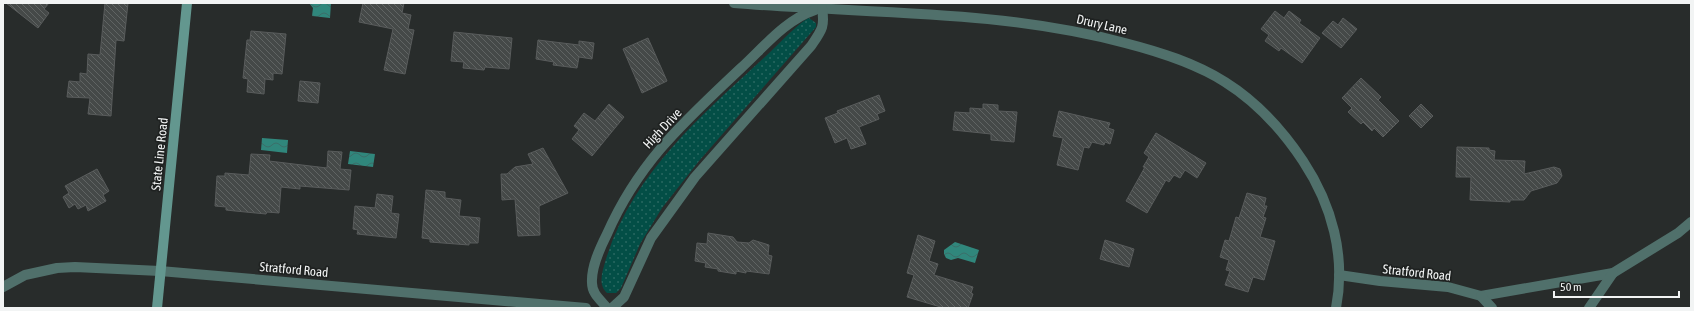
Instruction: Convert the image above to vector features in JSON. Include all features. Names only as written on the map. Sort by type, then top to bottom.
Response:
[{"type":"main road","name":"State Line Road","points":[[156,308],[187,3]]},
{"type":"street","name":"Drury Lane","points":[[734,3],[824,6],[1045,25],[1101,36],[1146,48],[1192,64],[1226,82],[1257,106],[1288,139],[1312,174],[1332,220],[1338,242],[1339,275],[1336,308]]},
{"type":"street","name":"High Drive","points":[[607,308],[593,292],[593,272],[611,224],[637,178],[666,141],[790,23],[807,13],[824,6]]},
{"type":"street","points":[[612,308],[624,297],[651,238],[695,177],[811,46],[822,30],[824,22],[824,6]]},
{"type":"street","name":"Stratford Road","points":[[1339,275],[1380,281],[1448,287],[1481,296],[1613,273],[1678,233],[1691,222]]},
{"type":"street","name":"Stratford Road","points":[[3,286],[25,276],[57,268],[160,270],[586,308]]},
{"type":"street","points":[[1589,308],[1613,273]]},
{"type":"street","points":[[1481,296],[1492,308]]},
{"type":"shaded area","points":[[809,18],[816,23],[816,27],[699,161],[662,208],[640,244],[621,288],[616,293],[607,293],[601,281],[606,259],[618,228],[633,199],[652,173],[672,147],[694,123],[793,30]]},
{"type":"water","points":[[309,3],[331,3],[330,18],[312,16],[313,8]]},
{"type":"water","points":[[262,138],[288,140],[287,153],[261,150]]},
{"type":"water","points":[[350,151],[375,154],[373,167],[348,164]]},
{"type":"water","points":[[955,242],[979,250],[975,263],[958,258],[951,260],[946,258],[944,250]]},
{"type":"building","points":[[6,3],[49,3],[44,9],[49,13],[38,28]]},
{"type":"building","points":[[105,3],[128,3],[124,41],[116,40],[111,116],[88,114],[90,98],[67,97],[69,81],[80,82],[80,73],[87,74],[88,54],[100,55]]},
{"type":"building","points":[[363,3],[404,3],[402,13],[411,15],[408,29],[414,30],[405,74],[384,70],[393,29],[359,22]]},
{"type":"building","points":[[1275,11],[1284,18],[1289,11],[1301,20],[1299,23],[1320,38],[1302,63],[1281,48],[1279,51],[1265,41],[1269,35],[1261,29]]},
{"type":"building","points":[[1343,18],[1357,29],[1341,48],[1322,33],[1333,21],[1338,25]]},
{"type":"building","points":[[251,31],[286,34],[282,74],[273,73],[273,80],[265,79],[264,94],[247,92],[248,79],[243,78],[247,40],[250,40]]},
{"type":"building","points":[[454,32],[512,38],[509,69],[485,67],[484,70],[463,68],[464,62],[451,61]]},
{"type":"building","points":[[648,38],[667,81],[642,93],[623,49]]},
{"type":"building","points":[[538,40],[579,45],[579,41],[594,43],[592,59],[579,57],[577,68],[553,65],[554,62],[536,59]]},
{"type":"building","points":[[1361,78],[1381,97],[1378,100],[1399,121],[1383,137],[1374,128],[1372,131],[1363,122],[1361,124],[1348,112],[1352,108],[1342,98]]},
{"type":"building","points":[[300,81],[320,83],[318,103],[298,101]]},
{"type":"building","points":[[879,95],[885,111],[877,114],[879,119],[859,127],[866,144],[851,149],[847,138],[835,143],[825,118],[838,113],[837,111]]},
{"type":"building","points":[[609,104],[624,117],[592,156],[572,139],[579,130],[574,126],[584,113],[595,121]]},
{"type":"building","points":[[983,104],[998,105],[998,111],[1017,112],[1014,142],[991,140],[991,134],[953,130],[955,112],[970,113],[970,108],[983,109]]},
{"type":"building","points":[[1421,104],[1433,116],[1421,128],[1409,116]]},
{"type":"building","points":[[1059,111],[1110,123],[1108,128],[1114,130],[1110,144],[1105,142],[1104,145],[1092,142],[1089,148],[1084,147],[1078,170],[1057,165],[1063,138],[1053,136]]},
{"type":"building","points":[[1156,133],[1206,163],[1197,178],[1185,170],[1180,178],[1174,175],[1169,182],[1166,180],[1147,213],[1126,201],[1145,167],[1143,167],[1149,157],[1144,153]]},
{"type":"building","points":[[1457,147],[1489,148],[1489,150],[1495,151],[1494,160],[1525,161],[1524,174],[1554,167],[1560,169],[1562,176],[1557,183],[1531,191],[1524,200],[1510,200],[1510,202],[1470,200],[1471,177],[1456,177]]},
{"type":"building","points":[[543,148],[568,193],[539,206],[540,235],[518,236],[515,199],[502,200],[501,174],[507,174],[515,167],[533,164],[528,154]]},
{"type":"building","points":[[328,151],[342,152],[340,169],[351,170],[349,190],[300,186],[300,189],[281,187],[279,213],[267,212],[266,214],[235,211],[226,210],[226,207],[215,206],[217,176],[225,176],[225,173],[249,175],[251,154],[270,155],[269,161],[327,168]]},
{"type":"building","points":[[97,169],[109,191],[103,195],[106,201],[88,211],[86,205],[78,209],[75,204],[69,208],[63,197],[69,193],[65,186]]},
{"type":"building","points":[[426,190],[445,192],[445,198],[461,200],[459,216],[480,218],[478,243],[469,243],[469,245],[430,242],[430,239],[422,238]]},
{"type":"building","points":[[1247,193],[1266,198],[1264,206],[1267,206],[1263,217],[1266,218],[1260,237],[1275,241],[1264,280],[1253,277],[1248,292],[1225,285],[1230,271],[1226,270],[1229,260],[1220,257],[1225,240],[1229,241],[1236,217],[1239,218]]},
{"type":"building","points":[[377,194],[393,196],[391,213],[399,214],[396,238],[357,234],[358,230],[353,229],[355,206],[375,208]]},
{"type":"building","points":[[708,233],[733,237],[737,242],[749,243],[753,240],[769,245],[768,255],[772,256],[769,274],[736,271],[736,274],[718,271],[718,269],[705,267],[706,263],[695,261],[697,243],[707,244]]},
{"type":"building","points":[[918,235],[935,241],[929,261],[938,264],[934,275],[973,287],[971,293],[973,294],[968,308],[944,308],[907,297],[914,275],[907,273]]},
{"type":"building","points":[[1105,240],[1134,249],[1129,267],[1100,259]]}]
